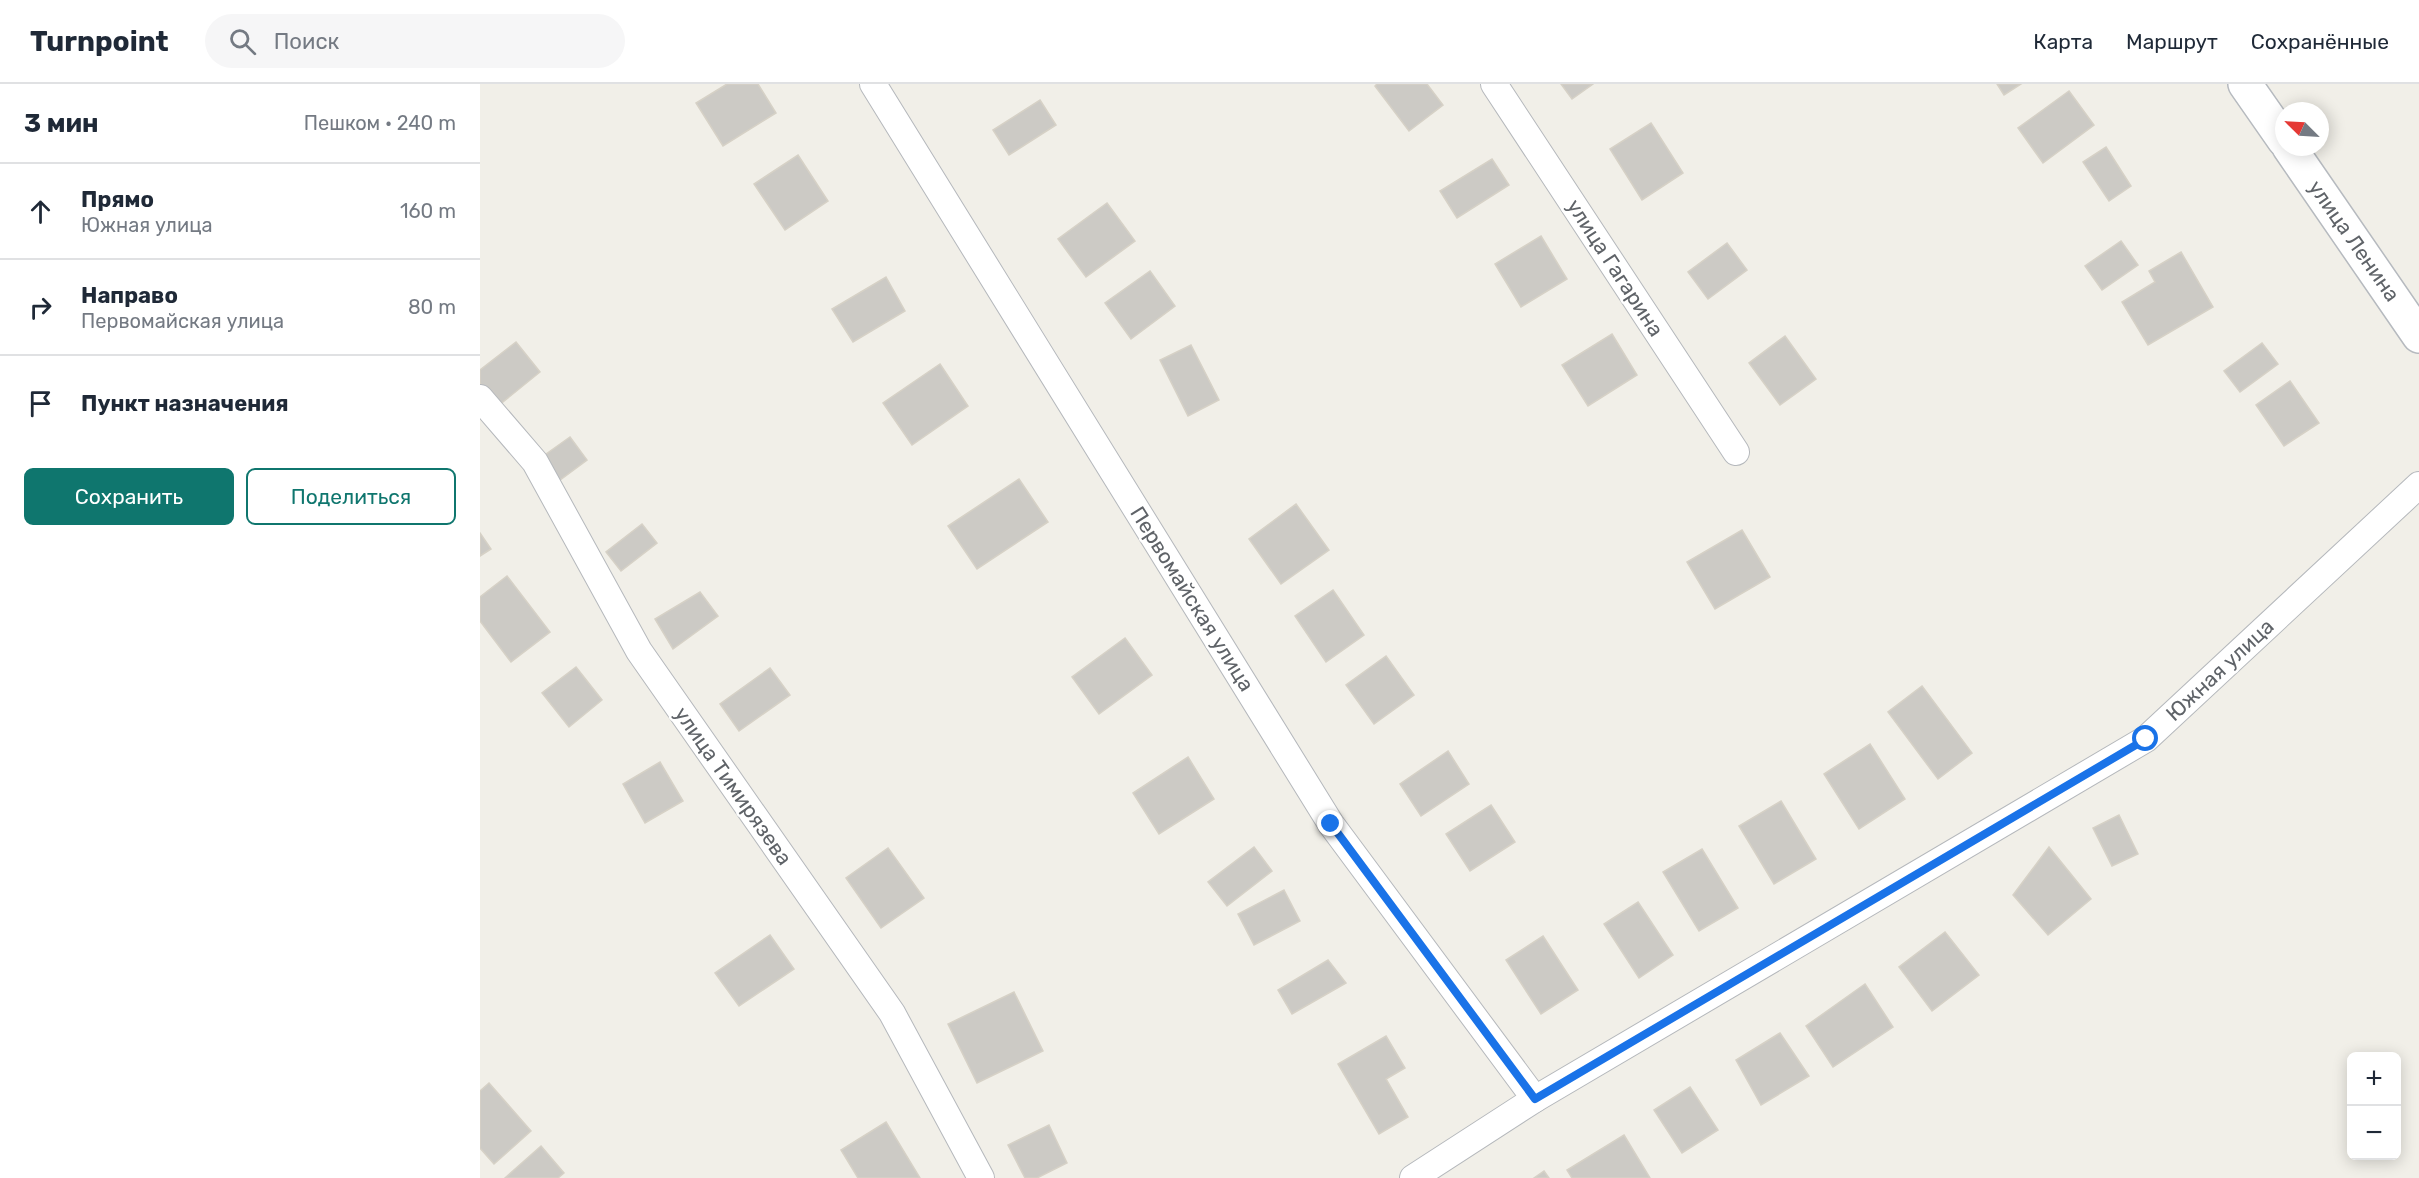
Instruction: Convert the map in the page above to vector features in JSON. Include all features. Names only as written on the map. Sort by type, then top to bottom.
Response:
[{"type":"main road","points":[[2245,84],[2275,127]]},
{"type":"main road","name":"улица Ленина","points":[[2295,156],[2419,336]]},
{"type":"street","name":"Первомайская улица","points":[[873,84],[1331,824],[1535,1099]]},
{"type":"street","name":"улица Гагарина","points":[[1494,84],[1736,452]]},
{"type":"street","name":"улица Тимирязева","points":[[480,398],[535,462],[639,651],[892,1013],[981,1178]]},
{"type":"street","name":"Южная улица","points":[[1413,1178],[1535,1099],[2146,739],[2419,485]]},
{"type":"building","points":[[727,84],[758,84],[776,113],[723,146],[696,103]]},
{"type":"building","points":[[1377,84],[1427,84],[1443,105],[1409,131],[1375,86]]},
{"type":"building","points":[[1561,84],[1593,84],[1572,99]]},
{"type":"building","points":[[1997,84],[2021,84],[2004,95]]},
{"type":"building","points":[[2069,91],[2094,125],[2043,163],[2018,128]]},
{"type":"building","points":[[1040,100],[1056,125],[1009,155],[993,130]]},
{"type":"building","points":[[1651,123],[1683,173],[1642,200],[1610,149]]},
{"type":"building","points":[[2106,147],[2131,186],[2109,201],[2083,162]]},
{"type":"building","points":[[798,155],[828,201],[785,230],[754,184]]},
{"type":"building","points":[[1492,159],[1509,185],[1457,218],[1440,191]]},
{"type":"building","points":[[1107,203],[1135,241],[1086,277],[1058,239]]},
{"type":"building","points":[[1541,236],[1567,279],[1521,307],[1495,264]]},
{"type":"building","points":[[2121,241],[2138,265],[2102,290],[2085,266]]},
{"type":"building","points":[[1727,243],[1747,270],[1708,299],[1688,272]]},
{"type":"building","points":[[2181,252],[2213,307],[2148,345],[2122,302],[2155,282],[2149,271]]},
{"type":"building","points":[[1150,271],[1175,306],[1131,339],[1105,303]]},
{"type":"building","points":[[886,277],[905,311],[853,342],[832,309]]},
{"type":"building","points":[[1612,334],[1637,375],[1588,406],[1562,365]]},
{"type":"building","points":[[1785,336],[1816,379],[1780,405],[1749,363]]},
{"type":"building","points":[[516,342],[540,372],[498,406],[480,383],[480,370]]},
{"type":"building","points":[[2262,343],[2278,364],[2240,392],[2224,371]]},
{"type":"building","points":[[1191,345],[1219,400],[1188,416],[1160,360]]},
{"type":"building","points":[[940,364],[968,406],[912,445],[883,403]]},
{"type":"building","points":[[2290,381],[2319,423],[2284,446],[2256,405]]},
{"type":"building","points":[[570,437],[587,460],[552,486],[535,462]]},
{"type":"building","points":[[1019,479],[1048,522],[977,569],[948,526]]},
{"type":"building","points":[[1296,504],[1329,550],[1281,584],[1249,539]]},
{"type":"building","points":[[642,524],[657,543],[621,571],[606,552]]},
{"type":"building","points":[[1742,530],[1770,577],[1715,609],[1687,562]]},
{"type":"building","points":[[480,533],[491,549],[480,556]]},
{"type":"building","points":[[507,576],[550,632],[511,662],[480,621],[480,597]]},
{"type":"building","points":[[1333,590],[1364,635],[1326,662],[1295,616]]},
{"type":"building","points":[[700,592],[718,616],[673,649],[655,619]]},
{"type":"building","points":[[1125,638],[1152,675],[1099,714],[1072,677]]},
{"type":"building","points":[[1386,656],[1414,695],[1374,724],[1346,685]]},
{"type":"building","points":[[576,667],[602,700],[569,727],[542,693]]},
{"type":"building","points":[[770,668],[790,695],[739,731],[720,704]]},
{"type":"building","points":[[1922,686],[1972,753],[1938,779],[1888,712]]},
{"type":"building","points":[[1870,744],[1905,799],[1859,829],[1824,774]]},
{"type":"building","points":[[1448,751],[1469,784],[1421,816],[1400,784]]},
{"type":"building","points":[[1188,757],[1214,799],[1159,834],[1133,793]]},
{"type":"building","points":[[660,762],[683,801],[645,823],[623,784]]},
{"type":"building","points":[[1781,801],[1816,859],[1774,884],[1739,826]]},
{"type":"building","points":[[1491,805],[1515,842],[1470,871],[1446,834]]},
{"type":"building","points":[[2119,815],[2138,854],[2112,866],[2093,828]]},
{"type":"building","points":[[1254,847],[1272,871],[1227,906],[1208,882]]},
{"type":"building","points":[[2049,847],[2091,899],[2048,935],[2013,895]]},
{"type":"building","points":[[888,848],[924,898],[881,928],[846,878]]},
{"type":"building","points":[[1702,849],[1738,908],[1699,931],[1663,872]]},
{"type":"building","points":[[1284,890],[1300,921],[1254,945],[1238,914]]},
{"type":"building","points":[[1638,902],[1673,955],[1639,978],[1604,924]]},
{"type":"building","points":[[1945,932],[1979,975],[1932,1011],[1899,967]]},
{"type":"building","points":[[770,935],[794,969],[739,1006],[715,973]]},
{"type":"building","points":[[1543,936],[1578,990],[1541,1014],[1506,960]]},
{"type":"building","points":[[1328,960],[1346,983],[1292,1014],[1278,990]]},
{"type":"building","points":[[1865,984],[1893,1027],[1833,1067],[1806,1026]]},
{"type":"building","points":[[1014,992],[1043,1051],[977,1083],[948,1024]]},
{"type":"building","points":[[1780,1033],[1809,1076],[1761,1105],[1736,1060]]},
{"type":"building","points":[[1386,1036],[1405,1068],[1386,1079],[1408,1117],[1379,1134],[1338,1064]]},
{"type":"building","points":[[489,1083],[531,1131],[494,1164],[480,1148],[480,1091]]},
{"type":"building","points":[[1690,1087],[1718,1130],[1682,1153],[1654,1110]]},
{"type":"building","points":[[886,1122],[920,1178],[858,1178],[841,1150]]},
{"type":"building","points":[[1049,1125],[1067,1163],[1037,1178],[1025,1178],[1008,1145]]},
{"type":"building","points":[[1624,1135],[1650,1178],[1572,1178],[1567,1170]]},
{"type":"building","points":[[541,1146],[564,1173],[558,1178],[505,1178]]},
{"type":"building","points":[[1544,1171],[1549,1178],[1534,1178]]},
{"type":"route","points":[[1331,824],[1535,1099],[2146,739]]}]
